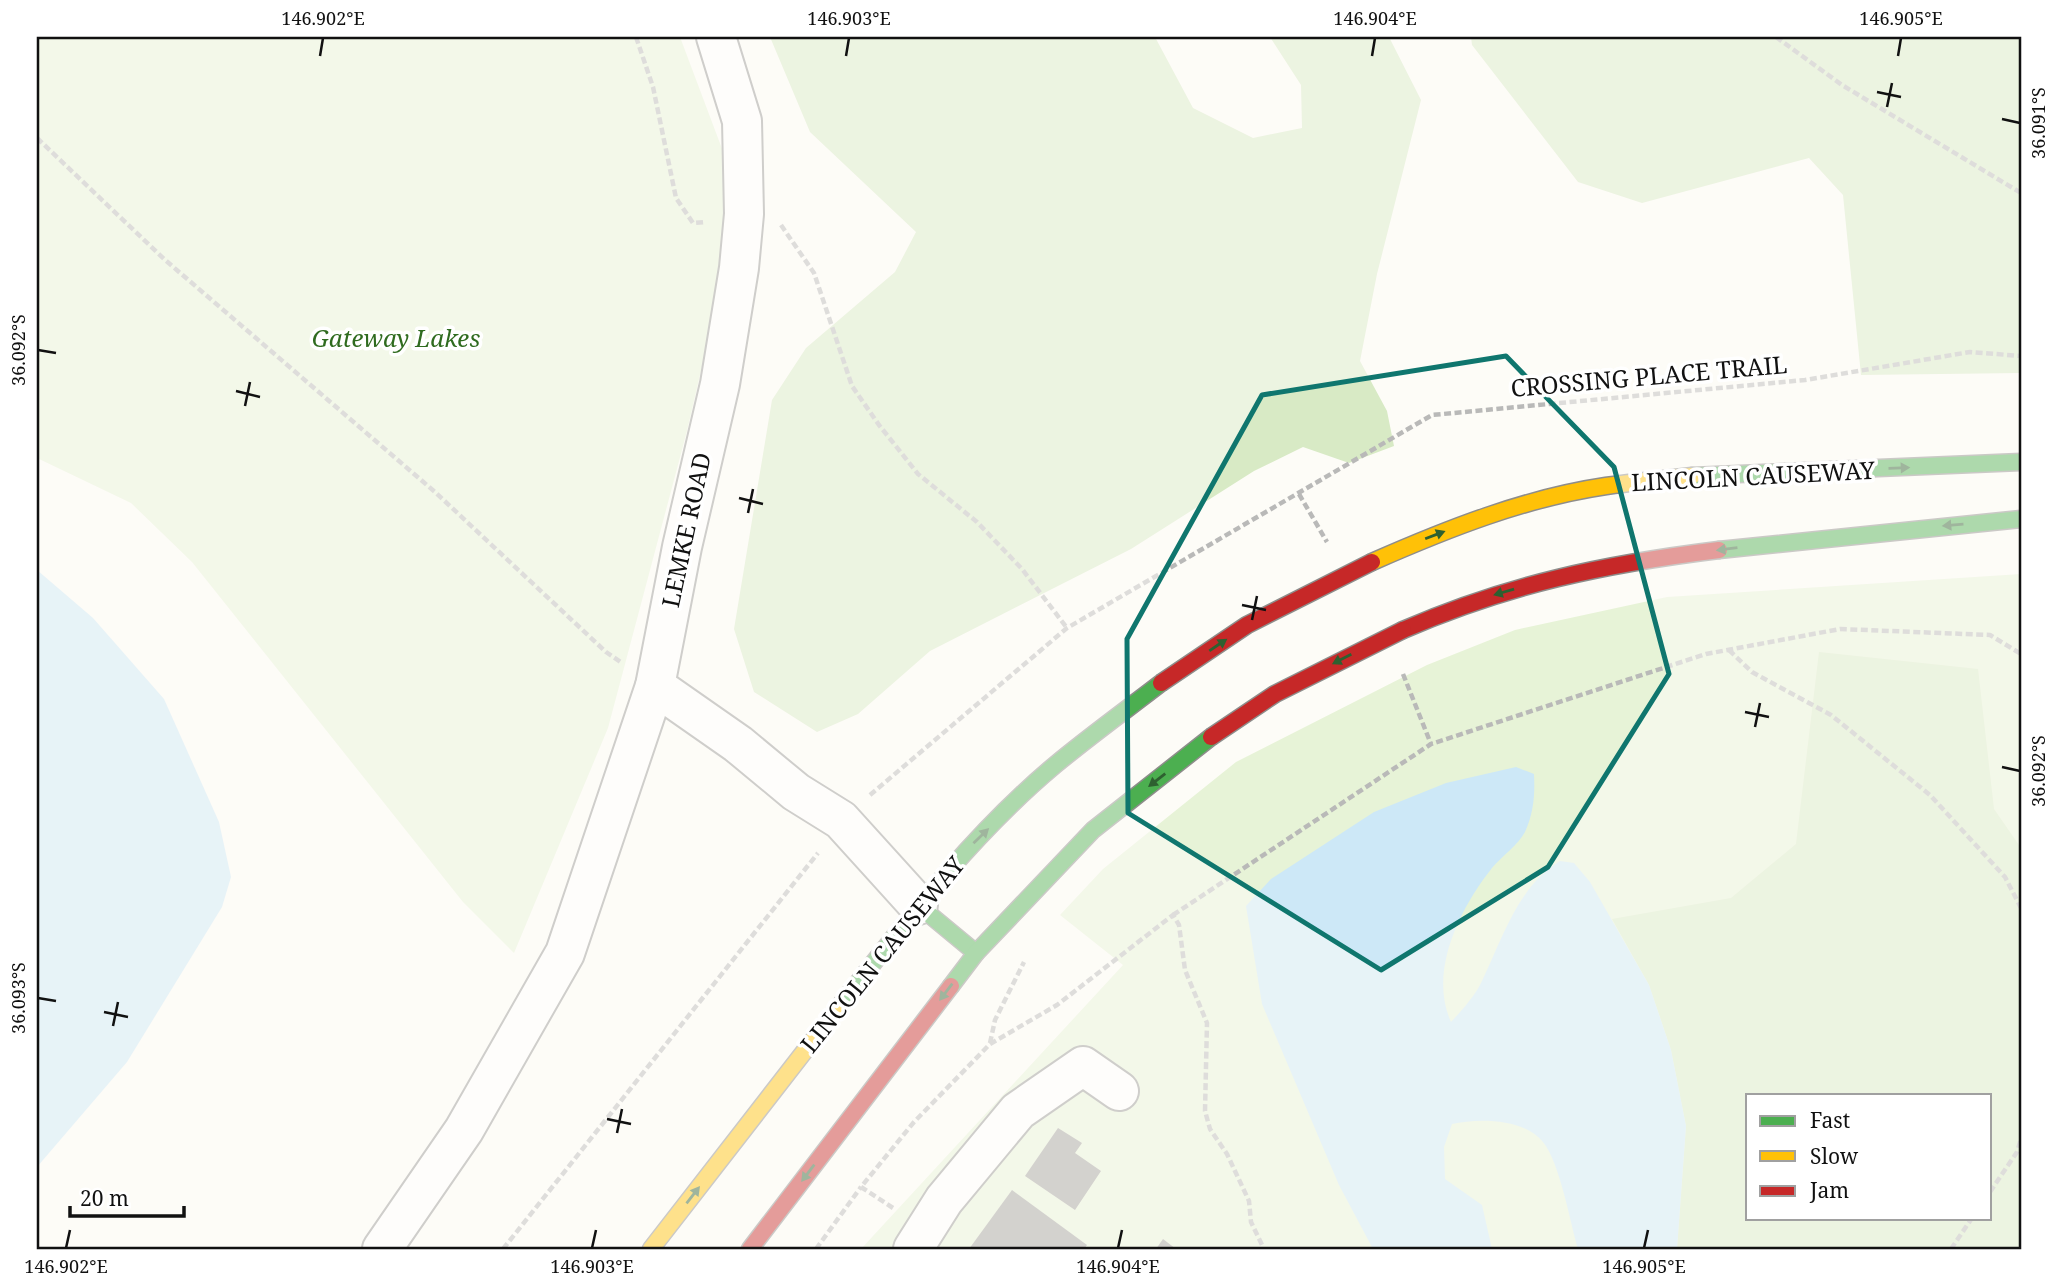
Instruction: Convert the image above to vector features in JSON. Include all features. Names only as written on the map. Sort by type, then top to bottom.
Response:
[{"type":"main road","name":"LINCOLN CAUSEWAY","points":[[652,1249],[918,905],[974,843],[1054,766],[1161,683],[1247,625],[1372,562],[1436,534],[1505,510],[1604,486],[1711,474],[2021,462]]},
{"type":"main road","points":[[754,1247],[976,953],[1093,830],[1211,737],[1275,694],[1403,630],[1468,602],[1547,579],[1651,558],[1779,542],[2021,519]]},
{"type":"main road","points":[[918,905],[976,953]]},
{"type":"street","name":"LEMKE ROAD","points":[[655,686],[682,547],[720,384],[739,268],[744,214],[742,121],[716,37]]},
{"type":"street","points":[[383,1249],[464,1129],[565,953],[655,686],[738,744],[796,792],[841,820],[918,905]]},
{"type":"street","points":[[913,1249],[944,1200],[1018,1111],[1083,1066],[1119,1091]]},
{"type":"path","points":[[636,37],[653,87],[676,198],[693,223],[730,220],[744,214],[782,226],[814,273],[852,386],[878,425],[918,474],[977,522],[1022,569],[1067,628]]},
{"type":"path","points":[[1776,37],[1842,85],[2021,193]]},
{"type":"path","points":[[37,138],[164,259],[435,492],[606,652],[655,686]]},
{"type":"path","name":"CROSSING PLACE TRAIL","points":[[1300,494],[1432,415],[1805,380],[1970,352],[2021,356]]},
{"type":"path","points":[[1173,915],[1432,744],[1706,654],[1840,629],[1866,629],[1990,635],[2021,654]]},
{"type":"path","points":[[1729,650],[1752,672],[1830,715],[1930,795],[2006,877],[2021,908]]},
{"type":"path","points":[[1992,1189],[2017,1152],[2021,1139]]},
{"type":"path","points":[[816,1249],[861,1187]]},
{"type":"path","points":[[1951,1249],[1971,1220]]},
{"type":"highlighted area","points":[[1506,356],[1614,467],[1669,674],[1548,867],[1381,970],[1128,813],[1127,639],[1262,395]]},
{"type":"green space","name":"Gateway Lakes","points":[[37,37],[680,37],[730,170],[730,246],[687,431],[608,728],[514,953],[463,902],[192,562],[131,503],[37,458]]},
{"type":"green space","points":[[770,37],[1155,37],[1193,108],[1253,138],[1302,128],[1301,85],[1270,37],[1389,37],[1421,100],[1377,274],[1360,361],[1387,411],[1394,446],[1349,463],[1303,447],[1254,471],[1131,549],[930,651],[858,714],[817,732],[754,692],[734,629],[772,400],[806,348],[895,272],[916,232],[810,132]]},
{"type":"green space","points":[[1471,37],[2021,37],[2021,373],[1861,375],[1843,195],[1809,158],[1642,203],[1578,182],[1472,45]]},
{"type":"green space","points":[[2021,574],[2021,1249],[861,1249],[1123,965],[1060,915],[1103,869],[1236,762],[1427,665],[1515,630],[1667,597]]},
{"type":"green space","points":[[1819,652],[1978,669],[1994,809],[2021,848],[2021,1249],[1677,1249],[1686,1126],[1671,1050],[1649,985],[1612,919],[1731,898],[1796,844]]},
{"type":"water","points":[[37,570],[93,618],[164,699],[219,822],[231,877],[222,907],[127,1062],[37,1167]]},
{"type":"water","points":[[1516,767],[1534,774],[1530,817],[1522,837],[1480,884],[1451,941],[1443,982],[1445,1003],[1451,1022],[1478,988],[1512,916],[1532,885],[1560,861],[1574,863],[1590,882],[1649,985],[1671,1050],[1686,1126],[1677,1249],[1578,1249],[1555,1164],[1543,1142],[1535,1134],[1513,1124],[1475,1121],[1452,1124],[1444,1147],[1445,1179],[1482,1205],[1492,1249],[1373,1249],[1339,1185],[1262,1004],[1246,906],[1271,879],[1374,812],[1446,783]]},
{"type":"building","points":[[1058,1128],[1082,1143],[1075,1153],[1101,1171],[1075,1210],[1025,1176]]},
{"type":"building","points":[[1012,1190],[1087,1245],[1084,1249],[969,1249]]},
{"type":"building","points":[[1163,1239],[1176,1249],[1156,1249]]},
{"type":"traffic: fast","points":[[1692,476],[2021,462]]},
{"type":"traffic: fast","points":[[1719,550],[2021,519]]},
{"type":"traffic: fast","points":[[835,1012],[939,882],[994,821],[1055,765],[1161,683]]},
{"type":"traffic: fast","points":[[951,986],[976,953],[1093,830],[1211,737]]},
{"type":"traffic: fast","points":[[918,905],[976,953]]},
{"type":"traffic: slow","points":[[1372,562],[1458,527],[1546,498],[1606,486],[1692,476]]},
{"type":"traffic: slow","points":[[651,1249],[835,1012]]},
{"type":"traffic: jam","points":[[1403,630],[1481,600],[1558,578],[1636,562],[1719,550]]},
{"type":"traffic: jam","points":[[1161,683],[1247,625],[1372,562]]},
{"type":"traffic: jam","points":[[1211,737],[1275,694],[1403,630]]},
{"type":"traffic: jam","points":[[750,1249],[951,986]]}]
